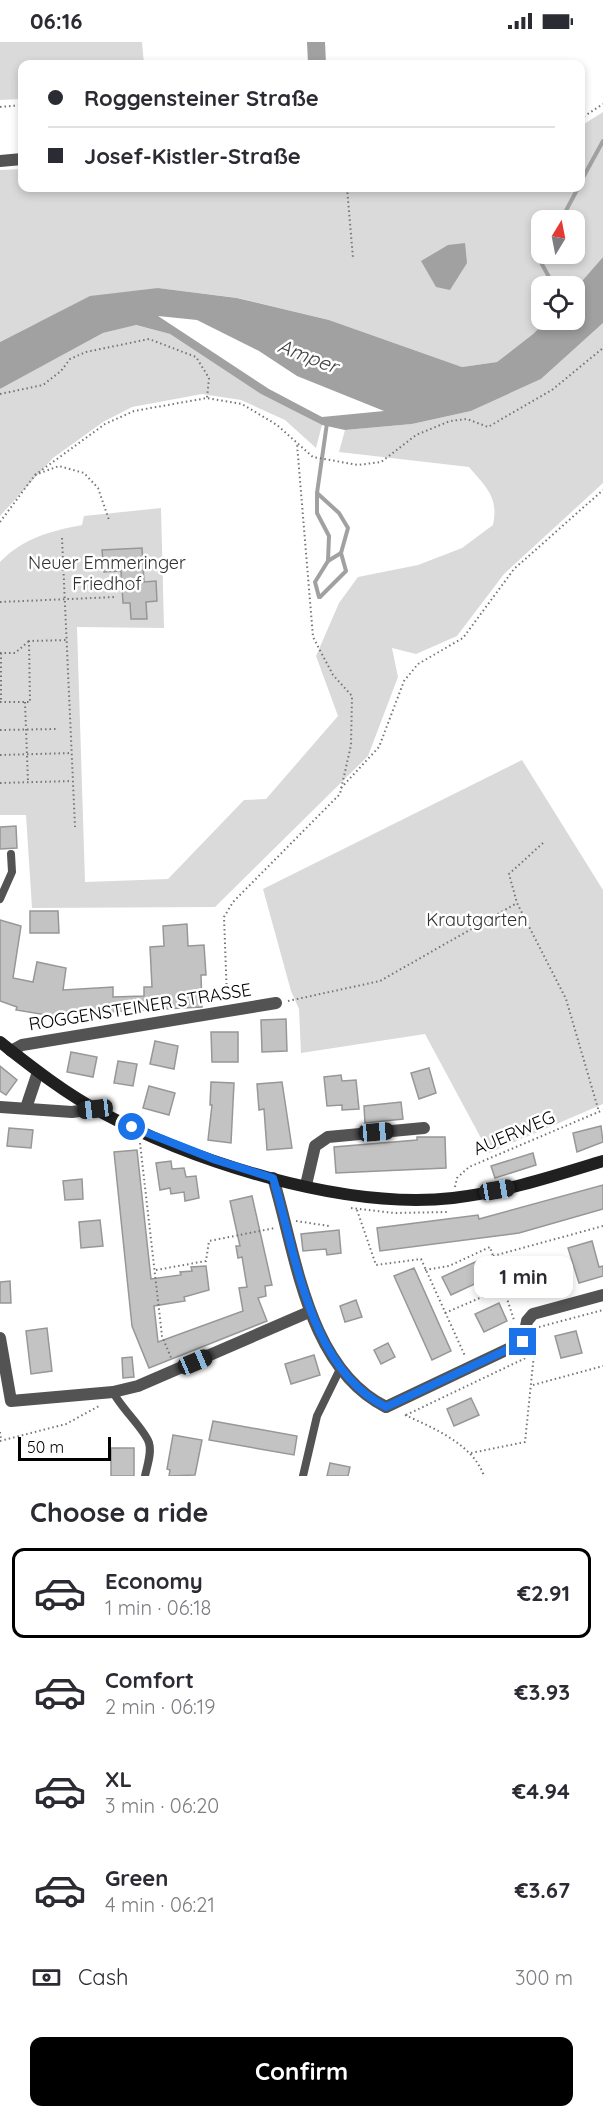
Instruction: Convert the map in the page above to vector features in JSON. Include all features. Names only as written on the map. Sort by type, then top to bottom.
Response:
[{"type":"street","points":[[0,161],[18,159]]},
{"type":"street","name":"ROGGENSTEINER STRASSE","points":[[11,1051],[22,1045],[228,1013],[276,1003]]},
{"type":"street","name":"ROGGENSTEINER STRASSE","points":[[0,1042],[38,1072],[95,1109],[145,1133],[273,1178],[354,1196],[453,1198],[518,1186],[603,1161]]},
{"type":"street","points":[[26,1108],[38,1072]]},
{"type":"street","points":[[0,1107],[72,1112],[95,1109]]},
{"type":"street","points":[[306,1185],[315,1146],[328,1137],[424,1128]]},
{"type":"street","points":[[273,1178],[309,1312],[341,1367],[370,1399],[386,1407],[523,1342],[527,1321],[532,1314],[603,1295]]},
{"type":"street","points":[[0,1338],[11,1401],[112,1392],[138,1386],[309,1312]]},
{"type":"lane","points":[[0,898],[12,872],[11,854]]},
{"type":"lane","points":[[303,1476],[317,1416],[341,1367]]},
{"type":"lane","points":[[112,1392],[120,1407],[146,1435],[149,1443],[145,1476]]},
{"type":"path","points":[[585,116],[603,104]]},
{"type":"path","points":[[0,107],[18,105]]},
{"type":"path","points":[[347,192],[353,258]]},
{"type":"path","points":[[0,394],[43,385],[61,371],[70,359],[86,352],[149,339],[196,357],[209,378],[207,398]]},
{"type":"path","points":[[0,522],[35,475],[105,424],[134,411],[207,398],[242,404],[277,425],[313,457],[358,465],[381,462],[416,435],[450,421],[466,419],[488,427],[552,390],[603,348]]},
{"type":"path","points":[[228,1013],[224,917],[232,902],[340,794],[351,745],[352,696],[333,675],[313,637],[297,444]]},
{"type":"path","points":[[35,475],[59,466],[84,473],[98,488],[109,520]]},
{"type":"path","points":[[341,788],[379,747],[404,681],[418,664],[463,638],[514,569],[603,490]]},
{"type":"path","points":[[62,538],[75,827]]},
{"type":"path","points":[[0,602],[117,597]]},
{"type":"path","points":[[29,641],[30,702],[1,702],[1,653],[15,653],[29,641],[67,640]]},
{"type":"path","points":[[25,702],[28,782]]},
{"type":"path","points":[[0,730],[57,729]]},
{"type":"path","points":[[0,754],[72,753]]},
{"type":"path","points":[[0,783],[73,781]]},
{"type":"path","points":[[543,843],[509,874],[517,903],[566,999],[599,1112]]},
{"type":"path","points":[[276,1003],[380,981],[517,903]]},
{"type":"path","name":"AUERWEG","points":[[453,1198],[457,1178],[469,1167],[603,1110]]},
{"type":"path","points":[[145,1133],[140,1141],[162,1336],[176,1370]]},
{"type":"path","points":[[357,1210],[376,1265],[421,1259],[470,1368]]},
{"type":"path","points":[[156,1270],[206,1261],[209,1241],[218,1237],[285,1222],[329,1227]]},
{"type":"path","points":[[493,1256],[603,1226]]},
{"type":"path","points":[[425,1270],[449,1266],[490,1247],[515,1325],[526,1334]]},
{"type":"path","points":[[445,1313],[503,1288]]},
{"type":"path","points":[[471,1454],[525,1442],[533,1385],[534,1354]]},
{"type":"path","points":[[533,1385],[603,1366]]},
{"type":"path","points":[[0,1432],[0,1441],[66,1424],[101,1406],[112,1392]]},
{"type":"path","points":[[386,1407],[445,1435],[471,1454],[484,1476]]},
{"type":"green space","points":[[0,42],[142,42],[144,60],[18,60],[18,99],[0,100]]},
{"type":"green space","points":[[603,112],[603,257],[585,278],[531,276],[531,330],[537,330],[497,362],[462,367],[329,320],[238,298],[158,288],[35,324],[0,342],[0,170],[18,169],[18,192],[585,192],[585,123]]},
{"type":"green space","name":"Neuer Emmeringer Friedhof","points":[[603,323],[603,483],[504,574],[457,636],[416,654],[392,648],[398,677],[368,756],[215,907],[32,908],[26,815],[0,815],[0,562],[28,541],[82,525],[84,516],[161,508],[164,628],[77,627],[85,882],[168,879],[244,800],[266,799],[338,716],[316,656],[339,603],[358,577],[418,565],[462,548],[493,525],[493,500],[486,487],[469,467],[339,452],[345,430],[412,424],[471,411],[541,379]]},
{"type":"green space","points":[[135,325],[170,334],[261,394],[322,425],[316,448],[285,420],[241,400],[202,394],[132,407],[103,422],[53,458],[0,516],[0,389],[103,333]]},
{"type":"green space","name":"Krautgarten","points":[[522,760],[603,890],[603,1104],[489,1153],[425,1034],[301,1053],[299,1009],[291,991],[263,889]]},
{"type":"water","points":[[307,42],[325,42],[326,60],[308,60]]},
{"type":"water","points":[[465,243],[467,263],[450,290],[436,287],[421,261],[448,245]]},
{"type":"water","name":"Amper","points":[[603,257],[603,323],[541,379],[471,411],[412,424],[345,430],[322,425],[261,394],[170,334],[136,325],[103,333],[0,389],[0,342],[90,296],[158,288],[237,298],[329,320],[462,367],[497,362],[537,330],[585,330],[585,278]],"holes":[[[158,316],[197,320],[259,351],[297,376],[384,411],[322,417],[269,389]]]},
{"type":"building","points":[[142,548],[144,582],[156,581],[157,601],[146,602],[147,619],[131,619],[130,603],[123,603],[121,571],[104,572],[102,550]]},
{"type":"building","points":[[16,826],[17,848],[0,849],[0,827]]},
{"type":"building","points":[[30,911],[58,911],[59,933],[30,933]]},
{"type":"building","points":[[0,920],[21,926],[13,978],[33,982],[37,962],[66,968],[63,990],[113,987],[113,997],[144,996],[144,987],[152,987],[150,947],[164,946],[163,926],[187,924],[188,946],[204,945],[206,975],[201,975],[202,1007],[65,1014],[65,1018],[16,1010],[17,1007],[0,1001]]},
{"type":"building","points":[[286,1019],[287,1051],[262,1052],[261,1020]]},
{"type":"building","points":[[211,1032],[238,1032],[238,1062],[212,1062]]},
{"type":"building","points":[[155,1041],[178,1046],[174,1069],[150,1064]]},
{"type":"building","points":[[71,1052],[97,1057],[93,1077],[67,1072]]},
{"type":"building","points":[[118,1061],[137,1064],[133,1086],[114,1083]]},
{"type":"building","points":[[0,1066],[17,1080],[6,1095],[0,1091]]},
{"type":"building","points":[[429,1068],[436,1093],[419,1099],[411,1073]]},
{"type":"building","points":[[341,1075],[342,1081],[356,1080],[359,1109],[342,1110],[342,1105],[327,1106],[324,1077]]},
{"type":"building","points":[[211,1082],[234,1083],[231,1143],[208,1140],[212,1105],[210,1105]]},
{"type":"building","points":[[282,1082],[292,1148],[267,1150],[264,1109],[259,1110],[257,1084]]},
{"type":"building","points":[[149,1086],[175,1093],[169,1115],[143,1108]]},
{"type":"building","points":[[401,1102],[403,1119],[365,1123],[364,1106]]},
{"type":"building","points":[[601,1126],[603,1142],[577,1152],[573,1133]]},
{"type":"building","points":[[9,1128],[33,1130],[31,1148],[7,1146]]},
{"type":"building","points":[[417,1137],[445,1137],[446,1168],[336,1173],[334,1147],[417,1140]]},
{"type":"building","points":[[137,1150],[151,1279],[181,1275],[180,1272],[192,1271],[191,1267],[206,1266],[209,1290],[184,1297],[185,1301],[154,1306],[158,1342],[243,1311],[239,1288],[247,1287],[242,1257],[238,1258],[236,1246],[240,1246],[230,1201],[252,1196],[272,1285],[265,1286],[266,1296],[258,1298],[267,1321],[149,1368],[132,1326],[114,1152]]},
{"type":"building","points":[[533,1153],[536,1165],[495,1178],[491,1166]]},
{"type":"building","points":[[171,1161],[172,1169],[184,1168],[186,1177],[196,1176],[199,1198],[185,1201],[184,1192],[171,1194],[170,1188],[160,1190],[156,1163]]},
{"type":"building","points":[[82,1179],[83,1199],[65,1200],[63,1181]]},
{"type":"building","points":[[603,1185],[603,1209],[519,1233],[380,1251],[377,1228],[478,1215],[479,1219]]},
{"type":"building","points":[[100,1220],[103,1246],[81,1248],[79,1222]]},
{"type":"building","points":[[339,1230],[341,1253],[327,1255],[326,1249],[303,1251],[301,1234]]},
{"type":"building","points":[[592,1241],[599,1267],[603,1266],[603,1276],[579,1283],[568,1248]]},
{"type":"building","points":[[484,1258],[492,1276],[451,1295],[442,1277]]},
{"type":"building","points":[[542,1259],[550,1284],[529,1290],[522,1265]]},
{"type":"building","points":[[414,1268],[451,1351],[432,1360],[394,1276]]},
{"type":"building","points":[[10,1281],[11,1303],[0,1303],[0,1282]]},
{"type":"building","points":[[356,1300],[362,1317],[345,1322],[340,1306]]},
{"type":"building","points":[[499,1303],[507,1321],[484,1332],[475,1314]]},
{"type":"building","points":[[47,1328],[52,1371],[31,1374],[26,1331]]},
{"type":"building","points":[[576,1331],[582,1353],[561,1358],[555,1336]]},
{"type":"building","points":[[388,1343],[395,1357],[381,1364],[374,1350]]},
{"type":"building","points":[[314,1355],[320,1375],[291,1384],[285,1364]]},
{"type":"building","points":[[132,1357],[134,1377],[123,1378],[122,1358]]},
{"type":"building","points":[[471,1398],[479,1415],[454,1426],[447,1409]]},
{"type":"building","points":[[213,1421],[297,1436],[294,1455],[209,1440]]},
{"type":"building","points":[[173,1435],[202,1440],[195,1475],[169,1476],[170,1470],[167,1469]]},
{"type":"building","points":[[111,1448],[134,1448],[134,1476],[111,1476]]},
{"type":"building","points":[[330,1463],[350,1467],[348,1476],[327,1476]]},
{"type":"waterway","points":[[585,174],[603,141]]},
{"type":"waterway","points":[[566,210],[576,192]]},
{"type":"waterway","points":[[542,264],[548,276]]},
{"type":"waterway","points":[[319,597],[315,582],[328,561],[329,536],[317,513],[317,493],[327,423]]},
{"type":"waterway","points":[[317,493],[339,513],[348,528],[341,553],[346,571],[320,597]]},
{"type":"waterway","points":[[328,561],[341,553]]},
{"type":"route","points":[[132,1127],[216,1160],[273,1178],[309,1312],[335,1360],[370,1399],[386,1407],[523,1342]]}]
